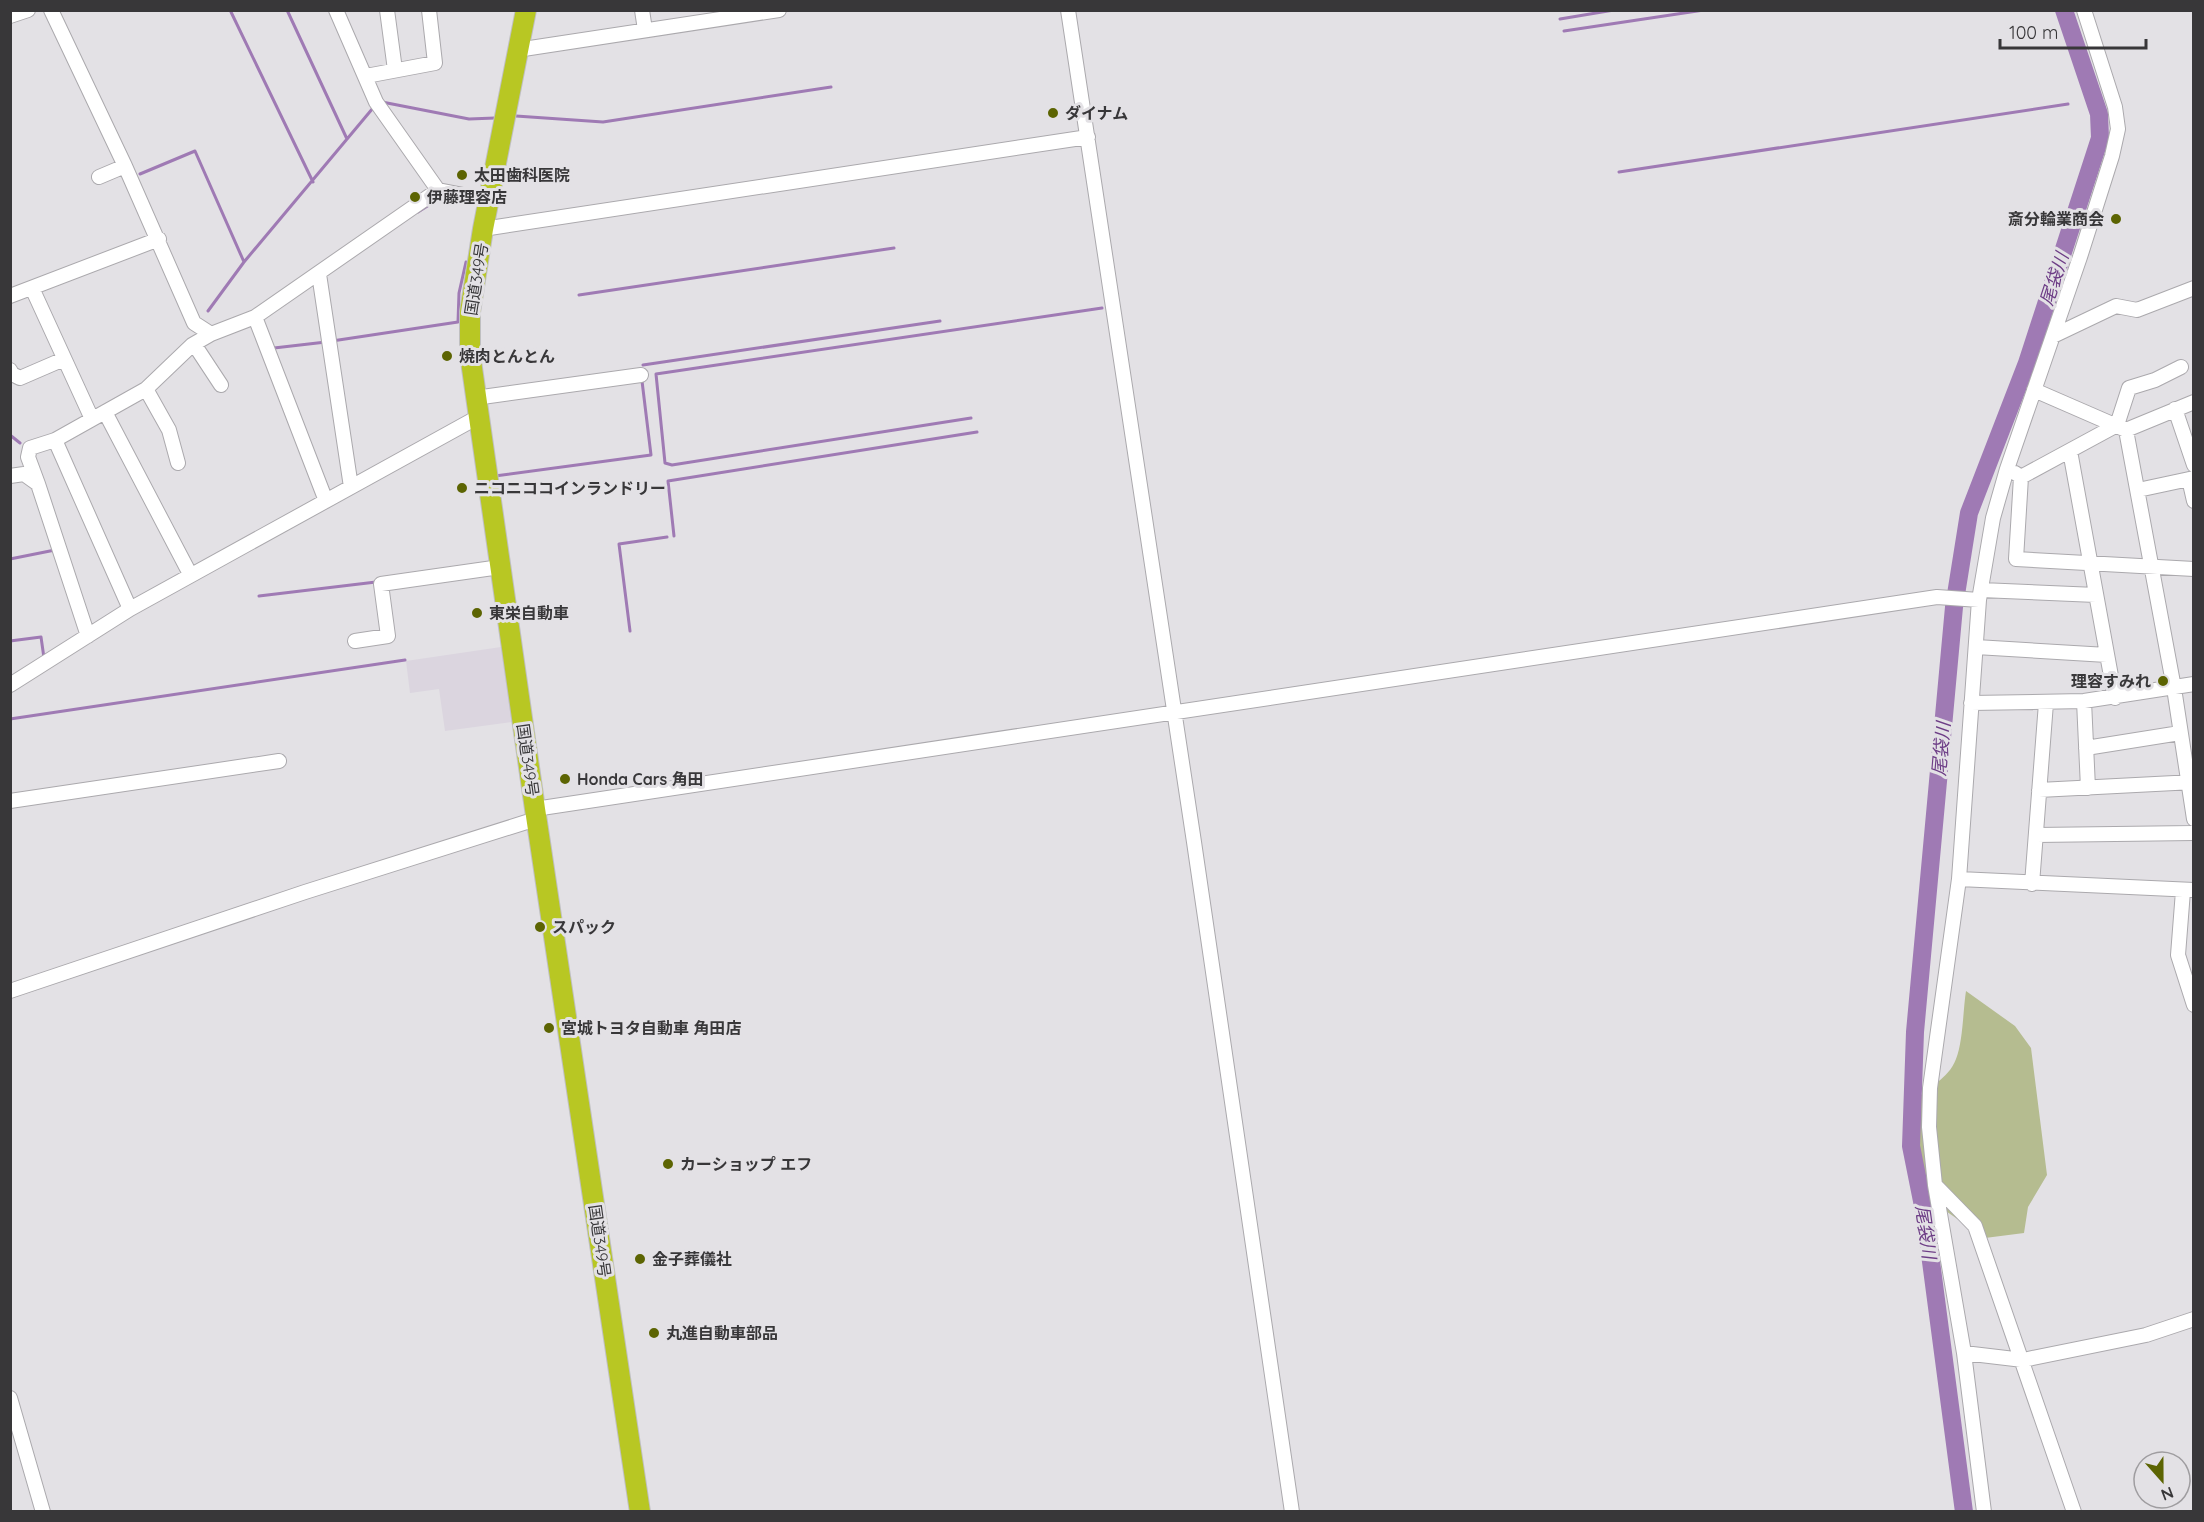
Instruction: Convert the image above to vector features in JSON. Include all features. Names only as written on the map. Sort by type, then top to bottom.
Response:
[{"type":"highway","name":"国道349号","points":[[526,10],[483,229],[469,328],[476,408],[640,1512]]},
{"type":"street","points":[[10,16],[28,10]]},
{"type":"street","points":[[51,10],[126,166],[194,324],[211,334]]},
{"type":"street","points":[[336,10],[376,102],[438,190],[489,200]]},
{"type":"street","points":[[387,10],[395,70]]},
{"type":"street","points":[[366,76],[435,63],[429,10]]},
{"type":"street","points":[[642,10],[645,30]]},
{"type":"street","points":[[518,50],[779,10]]},
{"type":"street","points":[[1068,10],[1292,1512]]},
{"type":"street","points":[[1984,1512],[1964,1353],[1935,1185],[1929,1127],[1930,1088],[1959,879],[1976,647],[1977,597],[1993,518],[2007,469],[2112,156],[2118,129],[2115,106],[2084,10]]},
{"type":"street","points":[[483,229],[1088,137]]},
{"type":"street","points":[[99,177],[126,166]]},
{"type":"street","points":[[88,636],[28,457],[30,448],[55,440],[146,389],[194,344],[211,334],[255,317],[438,190]]},
{"type":"street","points":[[10,296],[159,239]]},
{"type":"street","points":[[319,274],[351,487]]},
{"type":"street","points":[[32,288],[92,419]]},
{"type":"street","points":[[2053,336],[2116,306],[2138,310],[2170,295],[2193,288]]},
{"type":"street","points":[[255,317],[326,501]]},
{"type":"street","points":[[194,344],[220,385]]},
{"type":"street","points":[[10,370],[12,374],[20,378],[64,358]]},
{"type":"street","points":[[2181,367],[2155,380],[2129,388],[2122,428],[2138,490],[2152,566],[2180,733],[2191,783],[2193,819]]},
{"type":"street","points":[[10,685],[190,574],[351,487],[476,408],[641,375]]},
{"type":"street","points":[[146,389],[169,430],[178,463]]},
{"type":"street","points":[[2034,390],[2122,428]]},
{"type":"street","points":[[2021,477],[2070,451],[2122,428],[2193,402]]},
{"type":"street","points":[[2175,409],[2193,465]]},
{"type":"street","points":[[105,412],[190,574]]},
{"type":"street","points":[[55,440],[130,609]]},
{"type":"street","points":[[2070,451],[2115,698]]},
{"type":"street","points":[[2007,469],[2021,477]]},
{"type":"street","points":[[10,476],[24,474],[38,484]]},
{"type":"street","points":[[2021,477],[2016,559],[2193,569]]},
{"type":"street","points":[[2138,490],[2191,479],[2193,501]]},
{"type":"street","points":[[355,641],[388,636],[381,584],[500,567]]},
{"type":"street","points":[[10,991],[535,814],[1174,711],[1945,598],[2096,595]]},
{"type":"street","points":[[1976,647],[2107,655]]},
{"type":"street","points":[[1971,703],[2084,701],[2115,698],[2193,684]]},
{"type":"street","points":[[2084,701],[2088,788]]},
{"type":"street","points":[[2032,884],[2046,703]]},
{"type":"street","points":[[2086,748],[2180,733]]},
{"type":"street","points":[[10,801],[279,761]]},
{"type":"street","points":[[2039,790],[2191,783]]},
{"type":"street","points":[[2036,835],[2193,833]]},
{"type":"street","points":[[1959,879],[2188,890],[2178,955],[2193,1005]]},
{"type":"street","points":[[1935,1185],[1975,1226],[2074,1512]]},
{"type":"street","points":[[1964,1353],[2023,1360],[2146,1335],[2193,1318]]},
{"type":"street","points":[[10,1398],[43,1512]]},
{"type":"shaded area","points":[[501,647],[512,722],[445,731],[439,689],[410,693],[406,661]]},
{"type":"green space","points":[[1966,991],[2015,1026],[2031,1048],[2047,1175],[2028,1207],[2024,1233],[1985,1238],[1949,1213],[1930,1197],[1923,1187],[1916,1176],[1907,1150],[1905,1123],[1908,1111],[1920,1096],[1948,1072],[1956,1059]]},
{"type":"waterway","points":[[287,10],[347,139]]},
{"type":"waterway","points":[[1560,19],[1614,10]]},
{"type":"waterway","points":[[1564,31],[1704,10]]},
{"type":"waterway","name":"尾袋川","points":[[1964,1512],[1925,1216],[1911,1146],[1915,1032],[1954,607],[1969,513],[2027,363],[2100,138],[2099,114],[2064,10]]},
{"type":"waterway","points":[[231,12],[313,182]]},
{"type":"waterway","points":[[516,116],[603,122],[831,87]]},
{"type":"waterway","points":[[382,102],[469,119],[495,118]]},
{"type":"waterway","points":[[1619,172],[2068,104]]},
{"type":"waterway","points":[[208,311],[244,262],[373,108]]},
{"type":"waterway","points":[[140,174],[195,151],[244,262]]},
{"type":"waterway","points":[[418,212],[440,198],[457,201]]},
{"type":"waterway","points":[[579,295],[894,248]]},
{"type":"waterway","points":[[332,341],[458,322],[459,293],[466,262]]},
{"type":"waterway","points":[[971,418],[672,465],[665,463],[656,374],[1102,308]]},
{"type":"waterway","points":[[643,365],[940,321]]},
{"type":"waterway","points":[[274,348],[326,342]]},
{"type":"waterway","points":[[495,476],[651,455],[642,381]]},
{"type":"waterway","points":[[674,536],[668,481],[977,432]]},
{"type":"waterway","points":[[10,435],[20,443]]},
{"type":"waterway","points":[[630,631],[619,544],[667,537]]},
{"type":"waterway","points":[[10,559],[55,550]]},
{"type":"waterway","points":[[259,596],[376,582]]},
{"type":"waterway","points":[[10,641],[41,637],[44,658]]},
{"type":"waterway","points":[[10,719],[405,660]]},
{"type":"place","name":"ダイナム","points":[[1053,113]]},
{"type":"place","name":"太田歯科医院","points":[[462,175]]},
{"type":"place","name":"伊藤理容店","points":[[415,197]]},
{"type":"place","name":"斎分輪業商会","points":[[2116,219]]},
{"type":"place","name":"焼肉とんとん","points":[[447,356]]},
{"type":"place","name":"ニコニココインランドリー","points":[[462,488]]},
{"type":"place","name":"東栄自動車","points":[[477,613]]},
{"type":"place","name":"理容すみれ","points":[[2163,681]]},
{"type":"place","name":"Honda Cars 角田","points":[[565,779]]},
{"type":"place","name":"スパック","points":[[540,927]]},
{"type":"place","name":"宮城トヨタ自動車 角田店","points":[[549,1028]]},
{"type":"place","name":"カーショップ エフ","points":[[668,1164]]},
{"type":"place","name":"金子葬儀社","points":[[640,1259]]},
{"type":"place","name":"丸進自動車部品","points":[[654,1333]]}]
